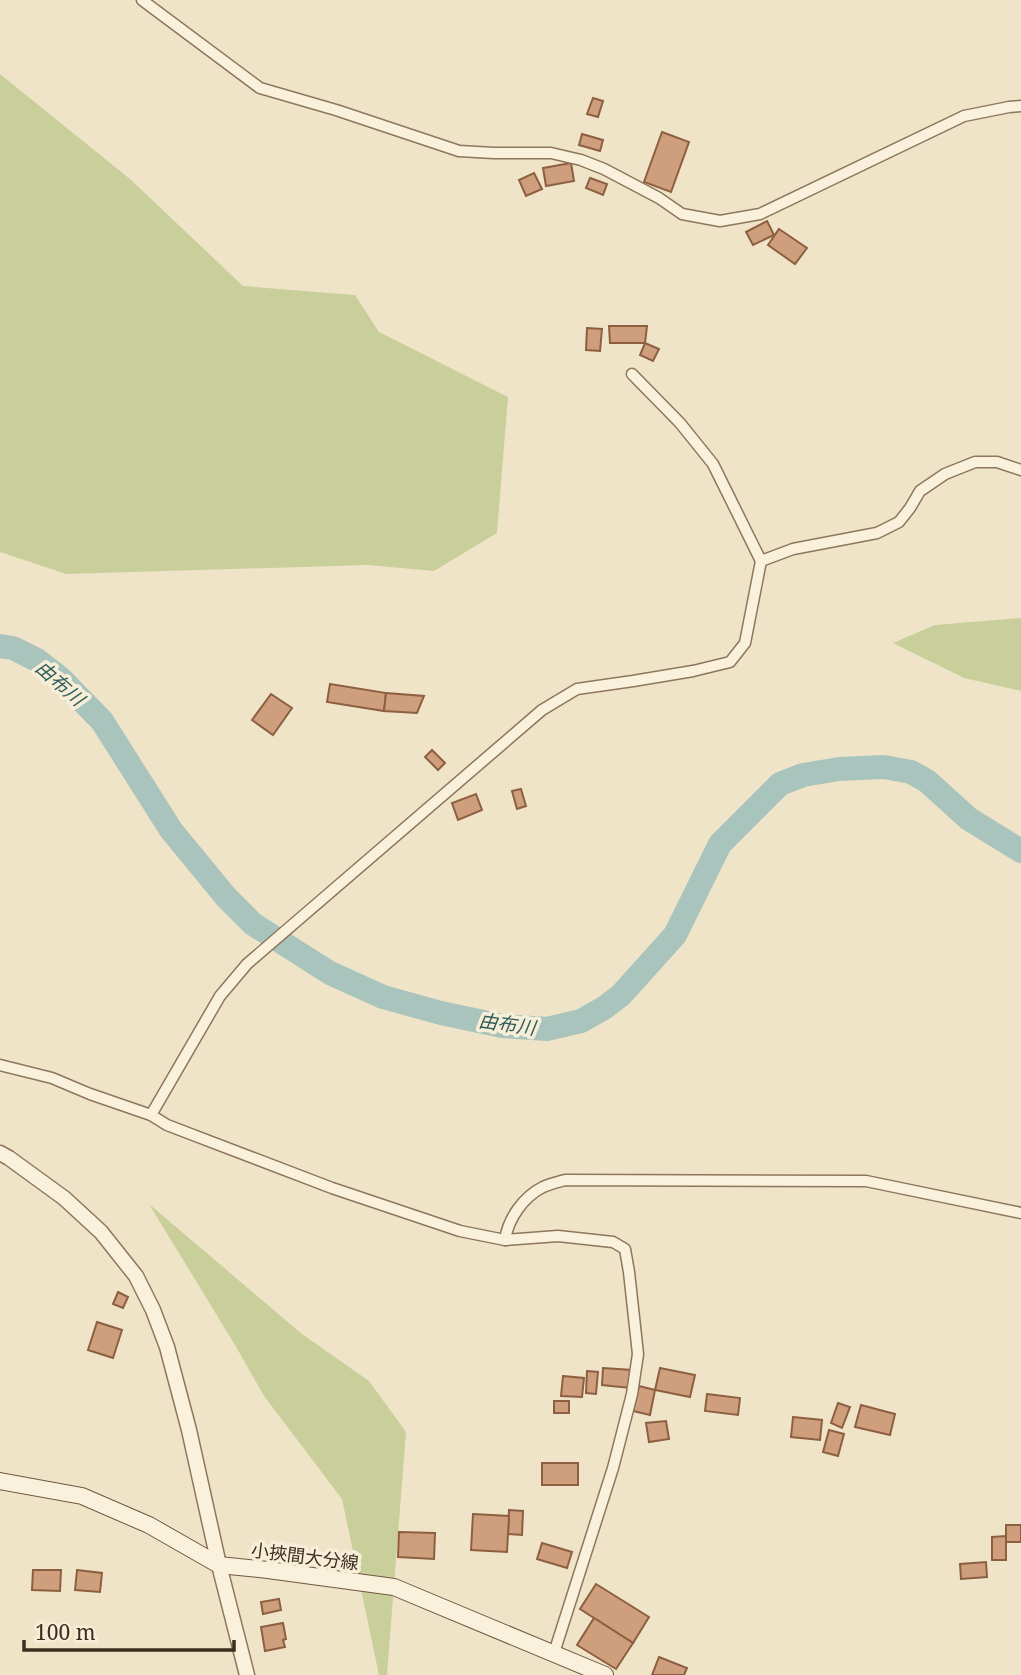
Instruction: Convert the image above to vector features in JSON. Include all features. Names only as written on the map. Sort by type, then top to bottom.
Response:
[{"type":"main road","name":"小挾間大分線","points":[[0,1481],[82,1496],[149,1525],[219,1565],[394,1587],[605,1675]]},
{"type":"street","points":[[142,0],[260,88],[459,151],[551,153],[580,160],[659,198],[682,214],[720,221],[761,214],[964,116],[1021,106]]},
{"type":"street","points":[[151,1115],[220,996],[247,964],[542,710],[577,689],[693,671],[730,662],[745,643],[761,561],[713,464],[680,423],[632,374]]},
{"type":"street","points":[[761,561],[793,549],[877,533],[899,522],[920,491],[945,474],[975,461],[998,462],[1021,470]]},
{"type":"street","points":[[0,1065],[52,1078],[332,1188],[460,1231],[505,1240],[558,1236],[614,1242],[625,1249],[638,1354],[632,1394],[613,1468],[554,1653]]},
{"type":"street","points":[[0,1153],[64,1198],[101,1232],[136,1276],[153,1310],[167,1347],[189,1430],[247,1675]]},
{"type":"street","points":[[505,1240],[506,1231],[521,1203],[542,1188],[565,1180],[866,1181],[1021,1213]]},
{"type":"green space","points":[[0,74],[130,179],[243,286],[355,295],[379,332],[508,397],[497,533],[434,571],[368,565],[66,574],[0,552]]},
{"type":"green space","points":[[1021,618],[1021,691],[964,678],[893,643],[935,625]]},
{"type":"green space","points":[[149,1204],[302,1334],[369,1381],[406,1432],[387,1675],[379,1675],[342,1499],[264,1396]]},
{"type":"building","points":[[593,98],[603,101],[598,117],[587,114]]},
{"type":"building","points":[[662,132],[689,142],[671,192],[644,182]]},
{"type":"building","points":[[582,134],[603,140],[600,151],[579,145]]},
{"type":"building","points":[[571,163],[574,181],[546,186],[543,168]]},
{"type":"building","points":[[534,173],[542,189],[526,196],[519,180]]},
{"type":"building","points":[[590,178],[607,184],[603,195],[586,188]]},
{"type":"building","points":[[767,221],[774,235],[753,245],[746,232]]},
{"type":"building","points":[[779,229],[807,248],[795,264],[768,245]]},
{"type":"building","points":[[609,326],[647,326],[645,343],[610,343]]},
{"type":"building","points":[[587,328],[602,329],[600,351],[586,350]]},
{"type":"building","points":[[645,343],[659,349],[653,361],[640,355]]},
{"type":"building","points":[[330,684],[386,693],[384,711],[327,702]]},
{"type":"building","points":[[386,693],[424,696],[417,713],[384,711]]},
{"type":"building","points":[[271,694],[292,708],[273,735],[252,720]]},
{"type":"building","points":[[432,750],[445,763],[438,770],[425,757]]},
{"type":"building","points":[[521,789],[526,806],[517,809],[512,791]]},
{"type":"building","points":[[476,794],[482,810],[458,820],[452,803]]},
{"type":"building","points":[[118,1292],[128,1297],[123,1308],[113,1304]]},
{"type":"building","points":[[97,1322],[122,1330],[113,1358],[88,1350]]},
{"type":"building","points":[[603,1368],[632,1370],[630,1388],[602,1385]]},
{"type":"building","points":[[660,1368],[695,1375],[690,1397],[655,1390]]},
{"type":"building","points":[[587,1371],[598,1372],[596,1394],[586,1393]]},
{"type":"building","points":[[563,1376],[584,1378],[582,1397],[561,1396]]},
{"type":"building","points":[[639,1386],[655,1390],[650,1415],[633,1411]]},
{"type":"building","points":[[707,1394],[740,1398],[738,1415],[705,1411]]},
{"type":"building","points":[[554,1401],[569,1401],[569,1413],[554,1413]]},
{"type":"building","points":[[838,1403],[850,1407],[842,1428],[831,1423]]},
{"type":"building","points":[[861,1405],[895,1414],[890,1435],[855,1427]]},
{"type":"building","points":[[793,1417],[822,1420],[820,1440],[791,1437]]},
{"type":"building","points":[[666,1421],[669,1439],[649,1442],[646,1423]]},
{"type":"building","points":[[829,1430],[844,1434],[838,1456],[823,1452]]},
{"type":"building","points":[[542,1463],[578,1463],[578,1485],[542,1485]]},
{"type":"building","points":[[509,1510],[523,1511],[522,1535],[508,1534]]},
{"type":"building","points":[[473,1514],[509,1516],[507,1552],[471,1550]]},
{"type":"building","points":[[1006,1525],[1021,1525],[1021,1542],[1006,1542]]},
{"type":"building","points":[[399,1532],[435,1533],[434,1559],[398,1557]]},
{"type":"building","points":[[1006,1536],[1006,1560],[992,1560],[992,1537]]},
{"type":"building","points":[[542,1543],[572,1552],[567,1568],[537,1559]]},
{"type":"building","points":[[986,1562],[987,1577],[961,1579],[960,1564]]},
{"type":"building","points":[[33,1570],[61,1570],[60,1591],[32,1590]]},
{"type":"building","points":[[77,1570],[102,1573],[100,1592],[75,1590]]},
{"type":"building","points":[[596,1584],[649,1617],[633,1643],[580,1609]]},
{"type":"building","points":[[279,1599],[281,1610],[263,1614],[261,1602]]},
{"type":"building","points":[[594,1618],[633,1643],[616,1669],[577,1645]]},
{"type":"building","points":[[283,1623],[285,1647],[265,1651],[261,1627]]},
{"type":"building","points":[[659,1657],[687,1668],[684,1675],[652,1675]]},
{"type":"waterway","name":"由布川","points":[[0,646],[13,648],[37,660],[60,678],[102,721],[171,830],[226,897],[253,924],[330,973],[383,997],[502,1026],[547,1029],[581,1021],[621,995],[675,935],[720,844],[780,784],[803,775],[839,769],[884,767],[911,772],[927,781],[969,819],[1021,851]]}]
